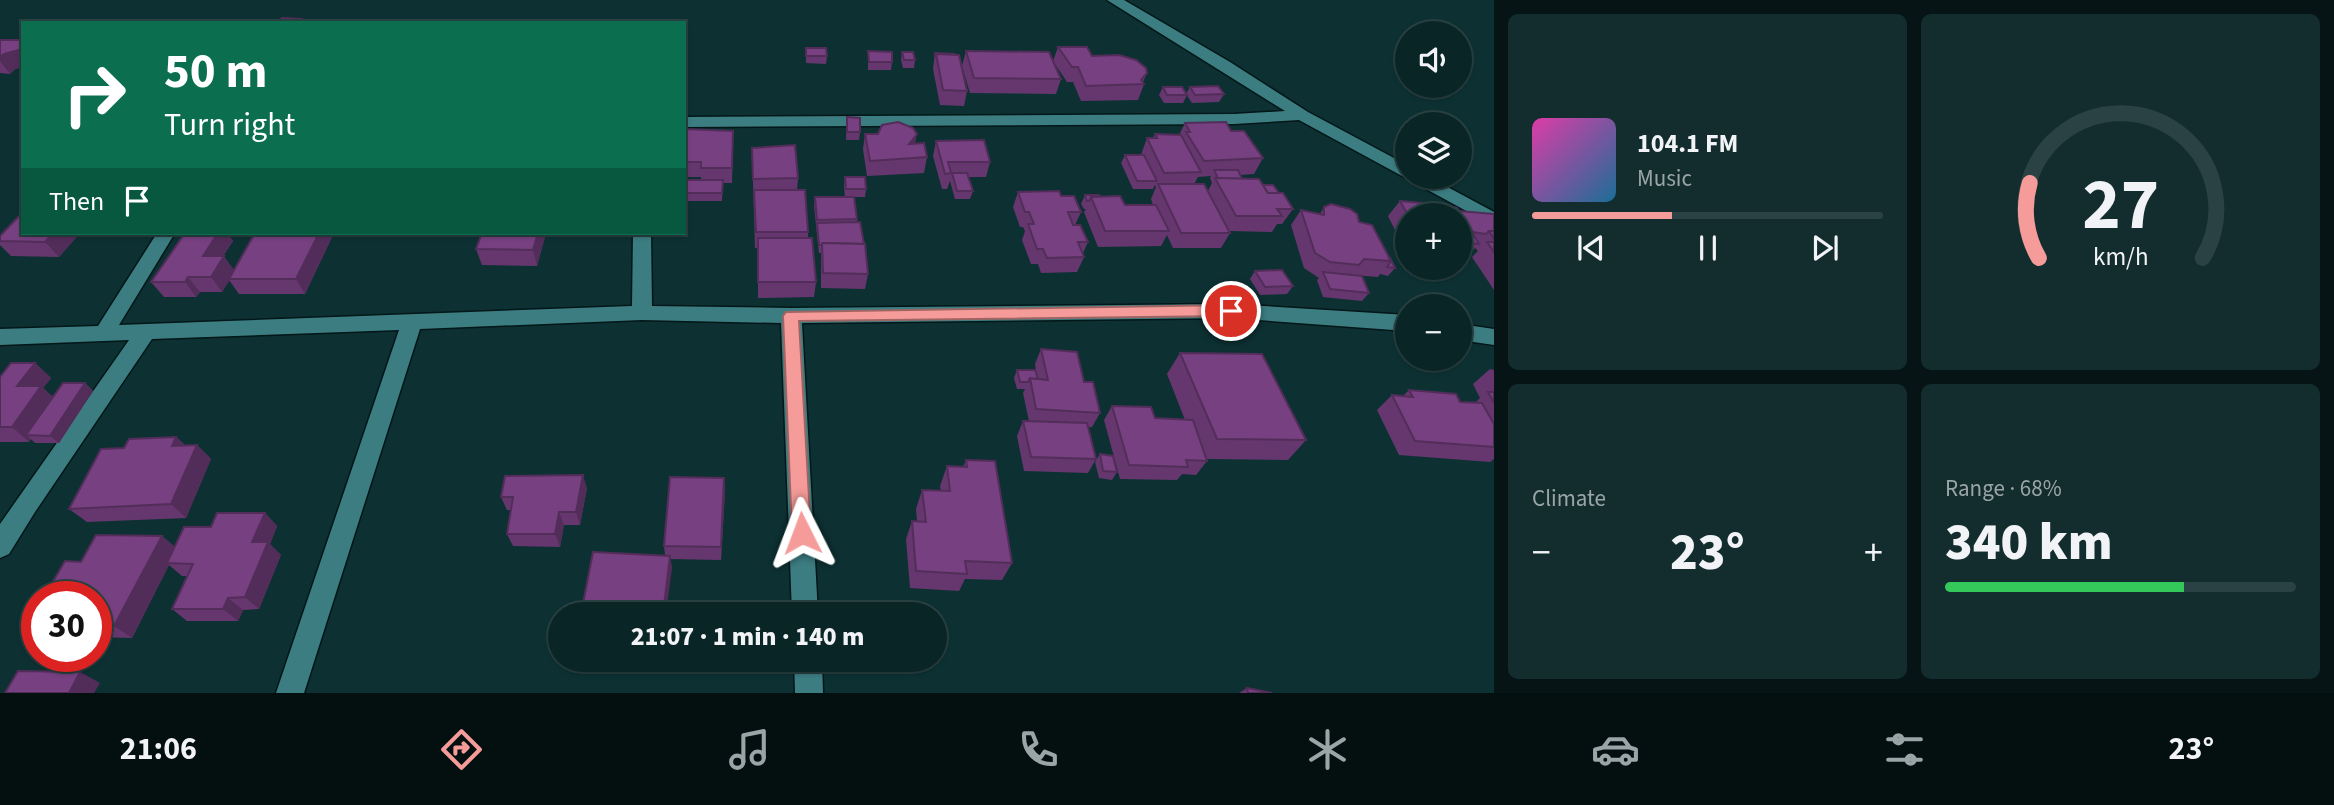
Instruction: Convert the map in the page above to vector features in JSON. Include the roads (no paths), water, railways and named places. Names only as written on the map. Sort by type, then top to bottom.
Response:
[{"type":"street","points":[[1114,0],[1225,65],[1302,115],[1395,165]]},
{"type":"street","points":[[686,122],[1234,119],[1302,115]]},
{"type":"street","points":[[1438,189],[1494,220]]},
{"type":"street","points":[[103,334],[165,235]]},
{"type":"street","points":[[642,235],[642,313]]},
{"type":"street","points":[[0,337],[642,313],[791,316],[1231,311],[1395,322]]},
{"type":"street","points":[[791,316],[804,602]]},
{"type":"street","points":[[290,693],[413,320]]},
{"type":"street","points":[[0,546],[145,332]]},
{"type":"street","points":[[1472,334],[1494,337]]},
{"type":"street","points":[[808,672],[809,693]]}]
